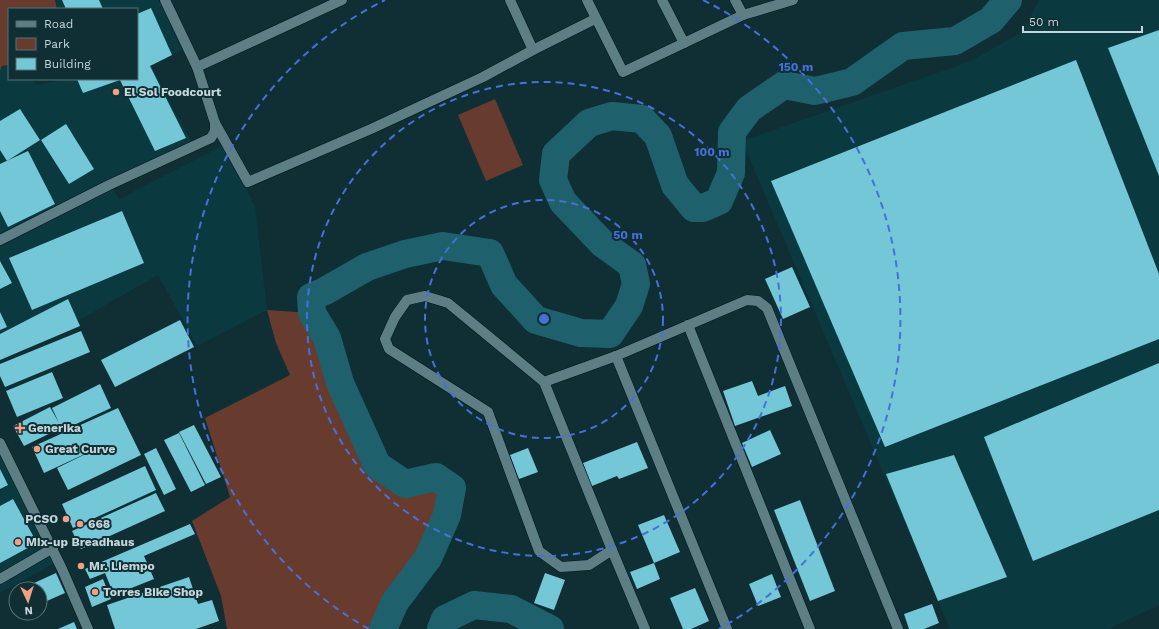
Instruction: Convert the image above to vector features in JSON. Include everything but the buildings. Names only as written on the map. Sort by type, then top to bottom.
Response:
[{"type":"street","points":[[165,0],[197,67],[215,123],[248,182],[371,129],[476,80],[595,18]]},
{"type":"street","points":[[197,67],[342,0]]},
{"type":"street","points":[[510,0],[533,50]]},
{"type":"street","points":[[587,0],[624,72],[743,15],[793,0]]},
{"type":"street","points":[[662,0],[684,43]]},
{"type":"street","points":[[735,0],[743,15]]},
{"type":"street","points":[[0,240],[109,185],[211,138],[215,131],[215,123]]},
{"type":"street","points":[[612,550],[589,565],[561,567],[539,552],[488,412],[389,349],[385,339],[395,317],[407,300],[425,296],[448,303],[544,382],[645,629]]},
{"type":"street","points":[[544,382],[616,356],[747,300],[758,302],[767,308],[898,629]]},
{"type":"street","points":[[688,325],[810,629]]},
{"type":"street","points":[[616,356],[727,629]]},
{"type":"street","points":[[0,443],[53,548],[88,629]]},
{"type":"street","points":[[0,579],[53,548]]},
{"type":"shaded area","points":[[56,0],[159,0],[182,50],[151,66],[194,147],[112,186],[119,199],[226,144],[255,207],[267,310],[197,346],[158,275],[60,331],[0,359],[0,71],[2,66],[8,65],[8,80],[32,80],[38,85],[61,80],[138,80],[138,8],[57,8]]},
{"type":"shaded area","points":[[1039,0],[1159,0],[1159,605],[1109,629],[950,629],[742,141],[971,61],[1022,32]]},
{"type":"shaded area","points":[[0,437],[58,561],[22,581],[8,581],[8,589],[0,593]]},
{"type":"green space","points":[[0,0],[55,0],[57,8],[8,8],[8,65],[2,66],[0,71]]},
{"type":"green space","points":[[495,99],[523,165],[486,181],[458,115]]},
{"type":"green space","points":[[267,310],[312,313],[327,338],[340,383],[377,465],[405,483],[436,477],[452,488],[447,515],[428,558],[395,602],[383,629],[227,629],[221,596],[192,521],[230,497],[205,418],[290,375],[276,343]]},
{"type":"waterway","points":[[383,629],[395,602],[428,558],[447,515],[452,488],[436,477],[405,484],[377,465],[340,383],[327,338],[312,313],[311,297],[325,291],[367,267],[405,254],[443,246],[490,253],[504,285],[536,320],[581,333],[610,334],[629,306],[636,284],[632,265],[603,244],[563,202],[553,180],[556,154],[589,123],[612,116],[642,119],[658,136],[675,185],[694,208],[703,208],[719,201],[731,173],[732,132],[749,109],[784,85],[815,91],[852,82],[903,46],[955,41],[991,20],[1008,0]]},
{"type":"waterway","points":[[441,629],[445,619],[474,605],[511,609],[550,629]]},
{"type":"place","name":"El Sol Foodcourt","points":[[116,92]]},
{"type":"place","name":"Generika","points":[[20,428]]},
{"type":"place","name":"Great Curve","points":[[37,449]]},
{"type":"place","name":"PCSO","points":[[66,519]]},
{"type":"place","name":"668","points":[[80,524]]},
{"type":"place","name":"Mix-up Breadhaus","points":[[18,542]]},
{"type":"place","name":"Mr. Liempo","points":[[81,566]]},
{"type":"place","name":"Torres Bike Shop","points":[[95,592]]}]
